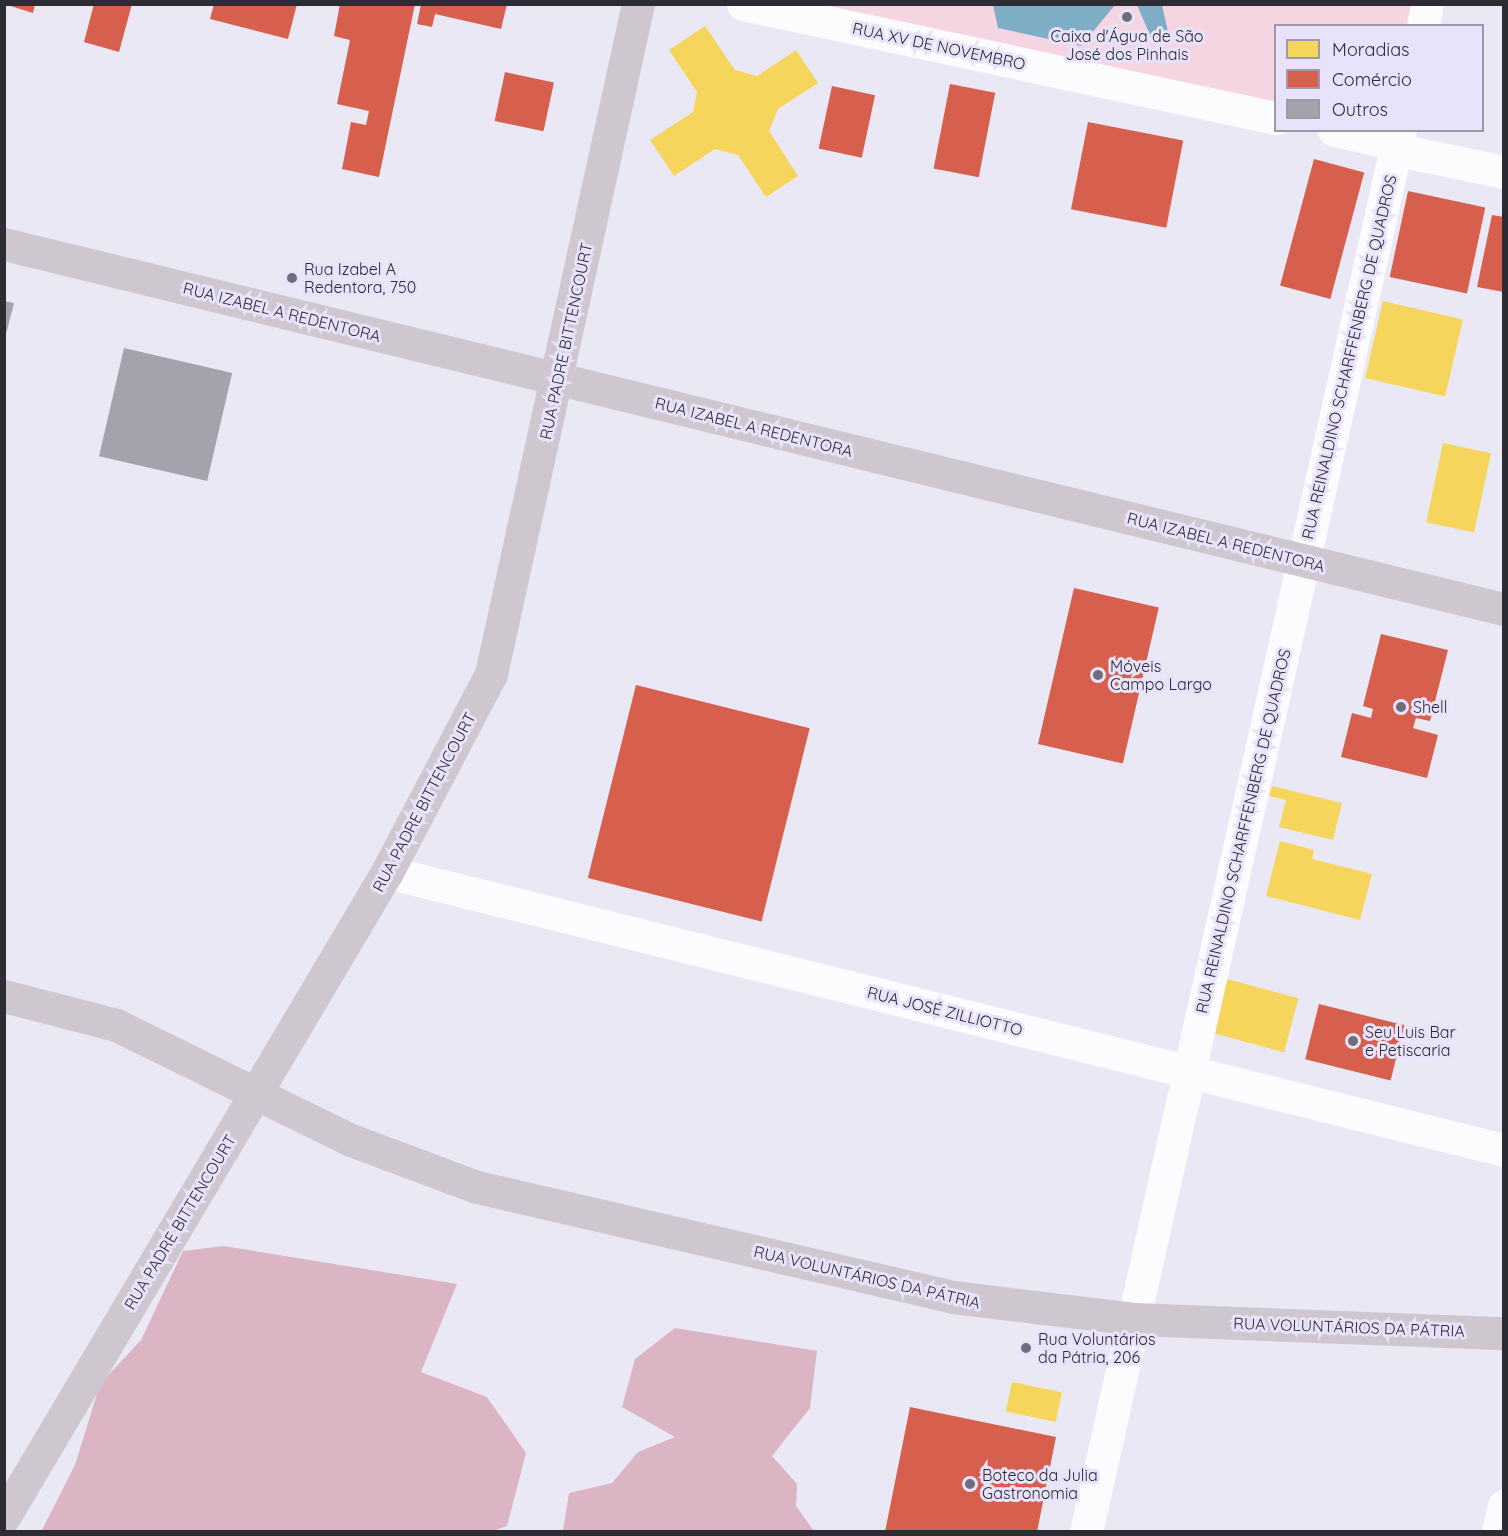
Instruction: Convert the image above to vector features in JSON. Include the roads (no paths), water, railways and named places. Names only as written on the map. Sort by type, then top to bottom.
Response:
[{"type":"main road","name":"RUA PADRE BITTENCOURT","points":[[4,1517],[387,872],[491,674],[558,379],[638,4]]},
{"type":"main road","name":"RUA IZABEL A REDENTORA","points":[[4,244],[1503,609]]},
{"type":"main road","name":"RUA VOLUNTÁRIOS DA PÁTRIA","points":[[4,996],[116,1025],[351,1140],[477,1187],[953,1297],[1134,1319],[1503,1333]]},
{"type":"street","name":"RUA XV DE NOVEMBRO","points":[[742,4],[1274,118]]},
{"type":"street","points":[[1423,24],[1427,4]]},
{"type":"street","points":[[1346,132],[1404,142],[1503,172]]},
{"type":"street","name":"RUA REINALDINO SCHARFFENBERG DE QUADROS","points":[[1086,1532],[1304,560],[1404,142]]},
{"type":"street","name":"RUA JOSÉ ZILLIOTTO","points":[[387,872],[1503,1150]]},
{"type":"street","points":[[1498,1532],[1503,1506]]},
{"type":"water","points":[[993,4],[1115,5],[1081,46],[998,28]]},
{"type":"water","points":[[1137,5],[1162,5],[1168,32],[1150,35]]},
{"type":"place","name":"Caixa d'Água de São José dos Pinhais","points":[[1127,17]]},
{"type":"place","name":"Rua Izabel A Redentora, 750","points":[[292,278]]},
{"type":"place","name":"Móveis Campo Largo","points":[[1098,675]]},
{"type":"place","name":"Shell","points":[[1401,707]]},
{"type":"place","name":"Seu Luis Bar e Petiscaria","points":[[1353,1041]]},
{"type":"place","name":"Rua Voluntários da Pátria, 206","points":[[1026,1348]]},
{"type":"place","name":"Boteco da Julia Gastronomia","points":[[970,1484]]}]
